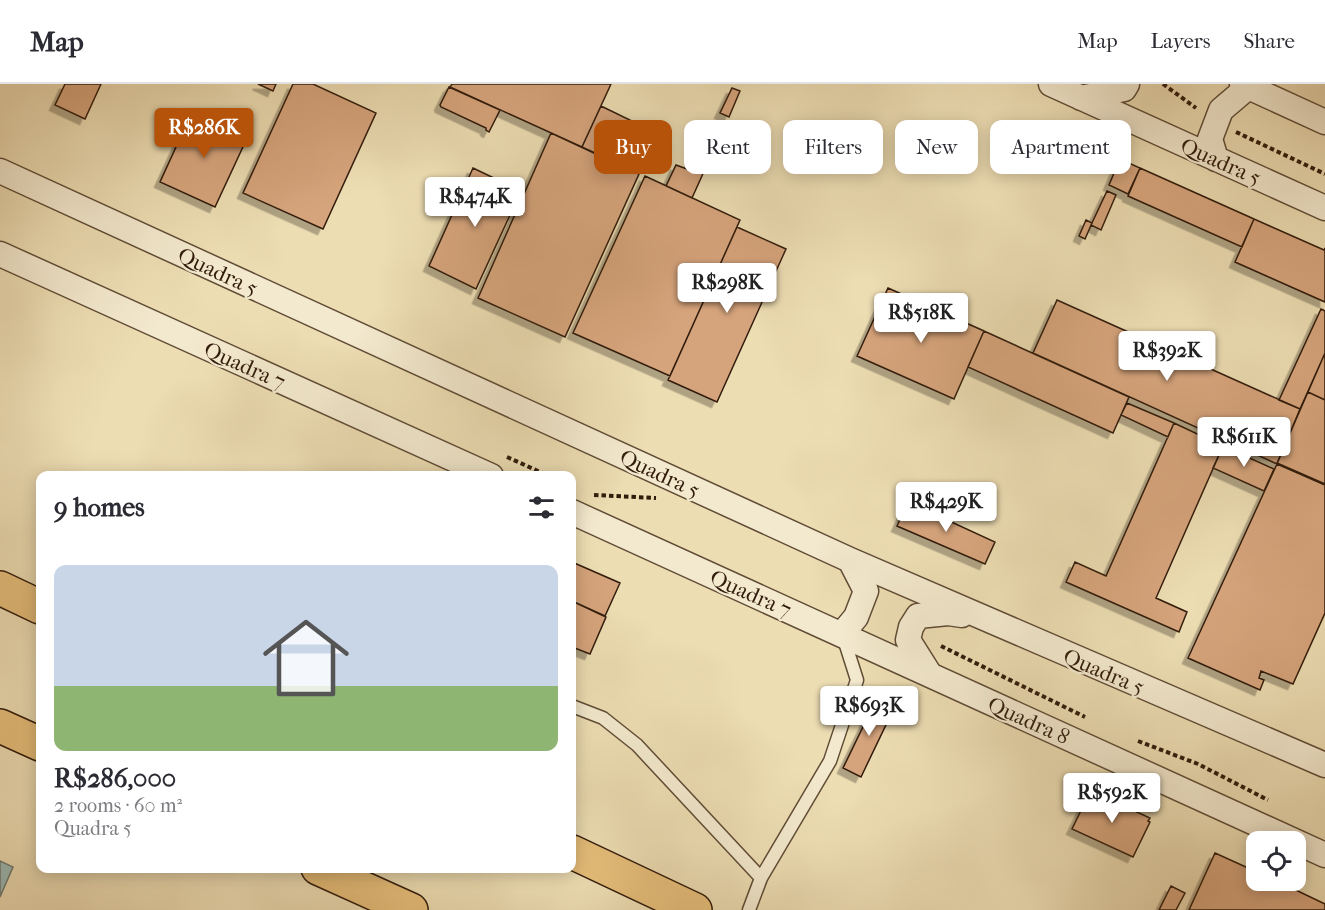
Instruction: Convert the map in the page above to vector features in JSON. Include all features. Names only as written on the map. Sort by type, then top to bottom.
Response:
[{"type":"highway","points":[[0,588],[36,605]]},
{"type":"highway","points":[[0,726],[36,742]]},
{"type":"highway","points":[[576,854],[695,910]]},
{"type":"highway","points":[[329,873],[411,910]]},
{"type":"street","name":"Quadra 5","points":[[1051,84],[1325,208]]},
{"type":"street","points":[[1082,98],[1124,89],[1127,84]]},
{"type":"street","points":[[1216,159],[1210,139],[1216,123],[1221,111],[1245,86],[1325,122]]},
{"type":"street","name":"Quadra 5","points":[[0,171],[850,560],[982,619],[1325,765]]},
{"type":"street","name":"Quadra 7","points":[[0,254],[480,471]]},
{"type":"street","name":"Quadra 7","points":[[576,514],[930,675]]},
{"type":"street","points":[[842,634],[856,617],[866,591],[850,560]]},
{"type":"street","points":[[930,675],[909,640],[911,627],[918,616],[948,613],[982,619]]},
{"type":"street","name":"Quadra 8","points":[[930,675],[1325,855]]},
{"type":"lane","points":[[749,910],[761,878],[830,761],[857,680],[842,634]]},
{"type":"lane","points":[[576,708],[603,718],[637,746],[761,878]]},
{"type":"path","points":[[1163,84],[1216,123],[1325,174]]},
{"type":"path","points":[[590,494],[657,498]]},
{"type":"path","points":[[911,627],[949,651],[1090,720]]},
{"type":"path","points":[[1131,739],[1198,764],[1269,801]]},
{"type":"water","points":[[0,861],[13,867],[0,897]]},
{"type":"building","points":[[65,84],[101,84],[85,119],[55,105]]},
{"type":"building","points":[[258,84],[276,84],[273,91]]},
{"type":"building","points":[[293,84],[313,84],[376,113],[323,229],[243,193]]},
{"type":"building","points":[[452,84],[611,84],[582,147],[450,87]]},
{"type":"building","points":[[449,87],[500,110],[489,132],[486,128],[441,107]]},
{"type":"building","points":[[732,88],[740,91],[729,117],[720,113]]},
{"type":"building","points":[[601,106],[630,120],[595,120]]},
{"type":"building","points":[[193,110],[248,136],[215,207],[160,182]]},
{"type":"building","points":[[594,121],[594,153],[582,147]]},
{"type":"building","points":[[551,133],[594,153],[594,174],[639,174],[565,337],[478,298]]},
{"type":"building","points":[[1131,164],[1140,168],[1128,194],[1109,185],[1114,174],[1131,174]]},
{"type":"building","points":[[676,165],[684,168],[684,174],[703,174],[692,198],[666,186]]},
{"type":"building","points":[[473,168],[521,191],[476,289],[429,266]]},
{"type":"building","points":[[1140,168],[1254,219],[1242,247],[1128,196]]},
{"type":"building","points":[[645,176],[740,220],[670,376],[573,333]]},
{"type":"building","points":[[1107,191],[1116,195],[1101,230],[1091,225]]},
{"type":"building","points":[[1254,219],[1324,250],[1325,248],[1325,302],[1235,262]]},
{"type":"building","points":[[1086,220],[1092,223],[1085,239],[1079,236]]},
{"type":"building","points":[[737,227],[786,249],[717,402],[668,380]]},
{"type":"building","points":[[888,288],[984,331],[954,399],[857,356]]},
{"type":"building","points":[[1057,300],[1300,409],[1277,464],[1033,353]]},
{"type":"building","points":[[1321,309],[1325,311],[1325,353],[1300,409],[1279,400]]},
{"type":"building","points":[[984,331],[1129,397],[1113,433],[968,367]]},
{"type":"building","points":[[1325,353],[1325,400],[1308,392]]},
{"type":"building","points":[[1308,392],[1325,400],[1325,484],[1277,463]]},
{"type":"building","points":[[1127,403],[1174,423],[1168,437],[1121,415]]},
{"type":"building","points":[[1174,423],[1223,446],[1156,598],[1187,612],[1179,632],[1066,582],[1075,562],[1106,576]]},
{"type":"building","points":[[1223,446],[1274,469],[1264,491],[1213,468]]},
{"type":"building","points":[[1277,464],[1325,485],[1325,613],[1293,684],[1261,671],[1259,678],[1264,680],[1260,690],[1188,658]]},
{"type":"building","points":[[908,502],[995,542],[985,564],[897,526]]},
{"type":"building","points":[[576,564],[620,583],[605,616],[576,603]]},
{"type":"building","points":[[576,603],[606,617],[590,654],[576,649]]},
{"type":"building","points":[[877,698],[895,706],[861,777],[843,768]]},
{"type":"building","points":[[1092,791],[1150,818],[1133,857],[1072,829]]},
{"type":"building","points":[[1215,853],[1246,867],[1246,891],[1298,891],[1325,904],[1325,910],[1189,910]]},
{"type":"building","points":[[1171,886],[1185,893],[1176,910],[1159,910]]}]
